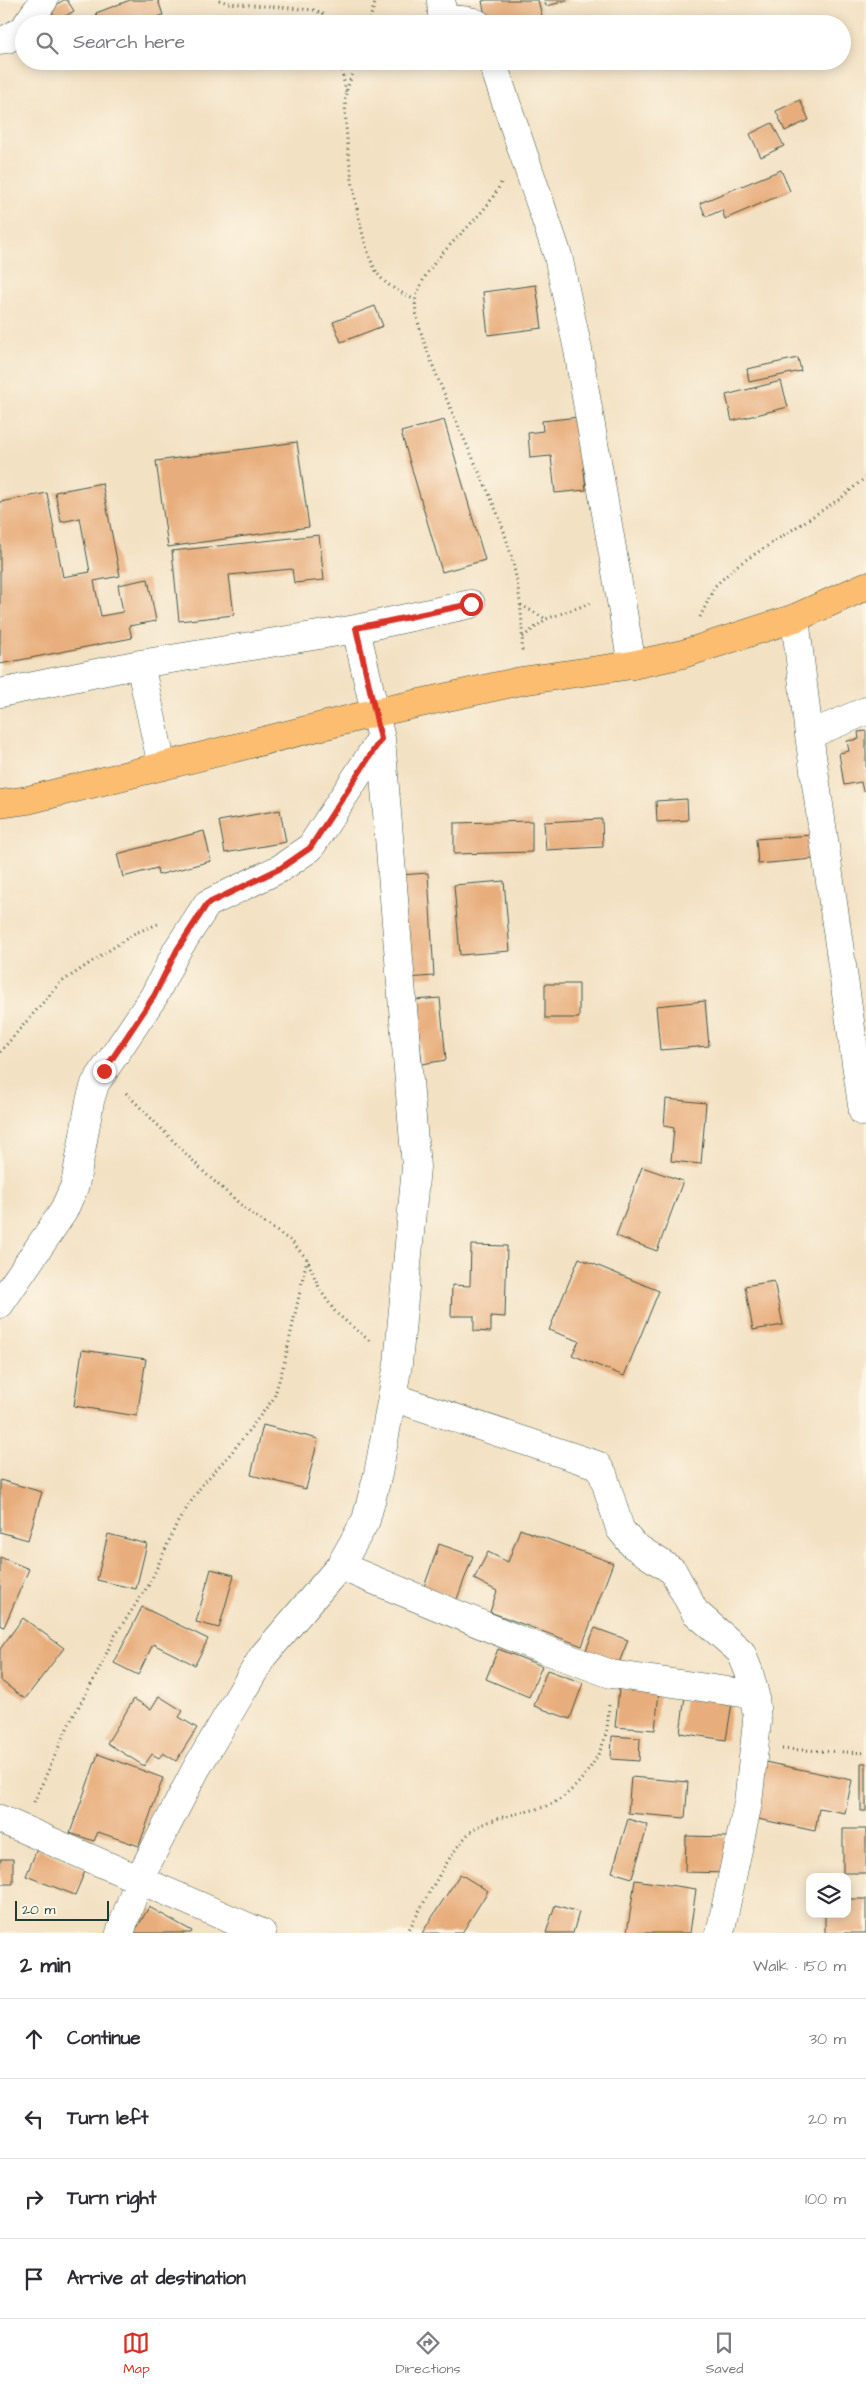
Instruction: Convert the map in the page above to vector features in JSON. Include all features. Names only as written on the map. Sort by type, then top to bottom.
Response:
[{"type":"main road","points":[[0,804],[28,800],[374,712],[521,681],[632,665],[683,654],[796,618],[866,586]]},
{"type":"street","points":[[33,15],[44,0]]},
{"type":"street","points":[[440,0],[442,15]]},
{"type":"street","points":[[0,40],[7,39],[15,34]]},
{"type":"street","points":[[495,70],[558,256],[578,350],[632,665]]},
{"type":"street","points":[[0,692],[140,664],[356,628],[471,604]]},
{"type":"street","points":[[796,618],[809,735],[863,1112]]},
{"type":"street","points":[[120,1933],[139,1879],[196,1769],[263,1656],[340,1566],[366,1520],[378,1474],[398,1364],[416,1167],[381,739],[356,628]]},
{"type":"street","points":[[140,664],[162,766]]},
{"type":"street","points":[[809,735],[866,711]]},
{"type":"street","points":[[0,1304],[62,1212],[75,1185],[90,1101],[96,1084],[154,996],[177,950],[207,904],[281,868],[310,848],[381,739]]},
{"type":"street","points":[[0,813],[28,800]]},
{"type":"street","points":[[392,1397],[597,1465],[603,1474],[620,1529],[633,1545],[673,1571],[695,1612],[741,1652],[755,1695],[757,1722],[748,1803],[720,1933]]},
{"type":"street","points":[[340,1566],[524,1642],[610,1674],[755,1695]]},
{"type":"street","points":[[11,1823],[262,1933]]},
{"type":"path","points":[[218,0],[228,3],[314,10],[322,12],[324,15]]},
{"type":"path","points":[[371,15],[376,0]]},
{"type":"path","points":[[342,70],[346,92],[347,128],[355,202],[370,258],[377,273],[388,284],[415,300]]},
{"type":"path","points":[[346,92],[355,70]]},
{"type":"path","points":[[502,180],[487,203],[451,246],[428,269],[415,300],[416,313],[427,349],[500,521],[515,574],[523,638],[521,681]]},
{"type":"path","points":[[683,654],[715,586],[738,565],[841,498],[866,477]]},
{"type":"path","points":[[523,638],[546,619],[621,592]]},
{"type":"path","points":[[520,605],[546,619]]},
{"type":"path","points":[[0,1052],[60,983],[135,933],[162,922]]},
{"type":"path","points":[[104,1071],[206,1174],[248,1211],[292,1242],[307,1259],[320,1290],[336,1313],[398,1364]]},
{"type":"path","points":[[11,1823],[70,1722],[114,1637],[150,1583],[177,1523],[202,1485],[232,1452],[274,1398],[285,1360],[307,1259]]},
{"type":"path","points":[[407,1933],[456,1848],[472,1831],[490,1821],[562,1800],[575,1786],[602,1746],[608,1729],[610,1674]]},
{"type":"path","points":[[754,1748],[866,1753]]},
{"type":"building","points":[[67,0],[74,11],[67,15],[54,15],[50,8]]},
{"type":"building","points":[[130,0],[158,0],[163,15],[97,15],[96,13]]},
{"type":"building","points":[[538,0],[542,15],[485,15],[482,1]]},
{"type":"building","points":[[544,0],[567,0],[567,1],[546,6]]},
{"type":"building","points":[[800,100],[809,120],[785,131],[776,111]]},
{"type":"building","points":[[772,123],[784,146],[761,157],[750,134]]},
{"type":"building","points":[[781,170],[790,191],[725,219],[722,210],[706,217],[700,203]]},
{"type":"building","points":[[536,285],[542,328],[488,335],[483,292]]},
{"type":"building","points":[[375,306],[383,326],[341,342],[333,322]]},
{"type":"building","points":[[798,358],[801,371],[749,382],[747,369]]},
{"type":"building","points":[[781,381],[788,407],[732,421],[726,395]]},
{"type":"building","points":[[579,417],[586,490],[555,493],[551,456],[530,458],[528,433],[543,431],[542,421]]},
{"type":"building","points":[[444,420],[485,560],[442,572],[401,432]]},
{"type":"building","points":[[297,442],[309,527],[168,547],[156,461]]},
{"type":"building","points":[[102,483],[120,576],[94,581],[101,616],[123,612],[118,585],[148,579],[156,621],[129,626],[132,638],[0,664],[0,502],[47,493],[63,577],[90,572],[80,518],[61,522],[55,492]]},
{"type":"building","points":[[319,535],[324,580],[294,583],[292,569],[229,575],[234,615],[179,621],[172,551]]},
{"type":"building","points":[[866,731],[866,790],[863,791],[861,782],[844,785],[839,753],[849,751],[847,741],[859,739],[858,732]]},
{"type":"building","points":[[687,799],[688,820],[657,822],[656,801]]},
{"type":"building","points":[[280,810],[286,842],[225,853],[219,821]]},
{"type":"building","points":[[602,819],[603,847],[546,850],[544,822]]},
{"type":"building","points":[[532,821],[532,852],[454,854],[454,823]]},
{"type":"building","points":[[204,831],[211,861],[158,875],[157,868],[123,877],[117,854]]},
{"type":"building","points":[[812,835],[813,859],[758,864],[756,839]]},
{"type":"building","points":[[428,873],[434,976],[407,978],[400,875]]},
{"type":"building","points":[[504,881],[510,951],[460,955],[454,885]]},
{"type":"building","points":[[545,984],[579,984],[579,1018],[545,1018]]},
{"type":"building","points":[[440,998],[446,1060],[422,1064],[415,1000]]},
{"type":"building","points":[[705,1001],[709,1046],[660,1050],[656,1006]]},
{"type":"building","points":[[666,1099],[706,1103],[701,1164],[671,1161],[674,1128],[664,1126]]},
{"type":"building","points":[[642,1167],[683,1181],[657,1251],[616,1236]]},
{"type":"building","points":[[471,1245],[507,1246],[505,1317],[491,1316],[491,1332],[474,1331],[474,1316],[451,1316],[452,1285],[470,1286]]},
{"type":"building","points":[[579,1258],[659,1291],[624,1376],[572,1355],[579,1341],[549,1330]]},
{"type":"building","points":[[774,1281],[783,1325],[753,1330],[745,1286]]},
{"type":"building","points":[[82,1350],[146,1359],[137,1416],[74,1406]]},
{"type":"building","points":[[263,1425],[318,1439],[306,1489],[251,1475]]},
{"type":"building","points":[[0,1480],[42,1492],[28,1540],[0,1532]]},
{"type":"building","points":[[520,1529],[613,1563],[582,1646],[490,1612],[497,1591],[474,1579],[488,1552],[508,1562]]},
{"type":"building","points":[[108,1534],[147,1544],[136,1589],[97,1580]]},
{"type":"building","points":[[439,1544],[473,1556],[457,1599],[424,1587]]},
{"type":"building","points":[[0,1557],[29,1569],[4,1627],[0,1625]]},
{"type":"building","points":[[211,1569],[234,1575],[219,1628],[196,1622]]},
{"type":"building","points":[[142,1607],[208,1639],[195,1665],[153,1644],[138,1675],[114,1663]]},
{"type":"building","points":[[23,1618],[64,1648],[25,1699],[0,1680],[0,1649]]},
{"type":"building","points":[[595,1628],[628,1640],[619,1663],[586,1650]]},
{"type":"building","points":[[498,1649],[542,1666],[529,1697],[486,1679]]},
{"type":"building","points":[[547,1670],[583,1683],[570,1719],[534,1706]]},
{"type":"building","points":[[619,1689],[659,1692],[655,1730],[615,1727]]},
{"type":"building","points":[[159,1696],[183,1711],[179,1717],[197,1728],[176,1761],[163,1753],[159,1758],[152,1754],[144,1766],[107,1743],[134,1699],[151,1709]]},
{"type":"building","points":[[685,1696],[732,1703],[726,1740],[680,1733]]},
{"type":"building","points":[[612,1736],[640,1738],[639,1761],[611,1759]]},
{"type":"building","points":[[98,1754],[163,1778],[139,1846],[98,1832],[94,1841],[70,1833]]},
{"type":"building","points":[[765,1762],[852,1780],[845,1813],[819,1808],[815,1831],[753,1818]]},
{"type":"building","points":[[861,1763],[866,1763],[866,1811],[861,1811]]},
{"type":"building","points":[[631,1777],[688,1782],[685,1818],[628,1813]]},
{"type":"building","points":[[628,1819],[648,1825],[632,1878],[612,1872]]},
{"type":"building","points":[[843,1829],[866,1829],[866,1873],[843,1873]]},
{"type":"building","points":[[686,1836],[728,1837],[727,1873],[685,1872]]},
{"type":"building","points":[[37,1849],[86,1869],[75,1895],[26,1876]]},
{"type":"building","points":[[0,1859],[13,1859],[13,1884],[0,1884]]},
{"type":"building","points":[[460,1874],[488,1891],[462,1933],[422,1933]]},
{"type":"building","points":[[635,1880],[696,1889],[690,1933],[627,1933]]},
{"type":"building","points":[[851,1899],[866,1899],[866,1933],[825,1933],[825,1918],[851,1918]]},
{"type":"building","points":[[555,1905],[579,1912],[573,1933],[546,1933]]},
{"type":"building","points":[[149,1907],[192,1931],[191,1933],[134,1933]]},
{"type":"route","points":[[104,1071],[154,996],[177,950],[207,904],[281,868],[310,848],[381,739],[356,628],[471,604]]}]
